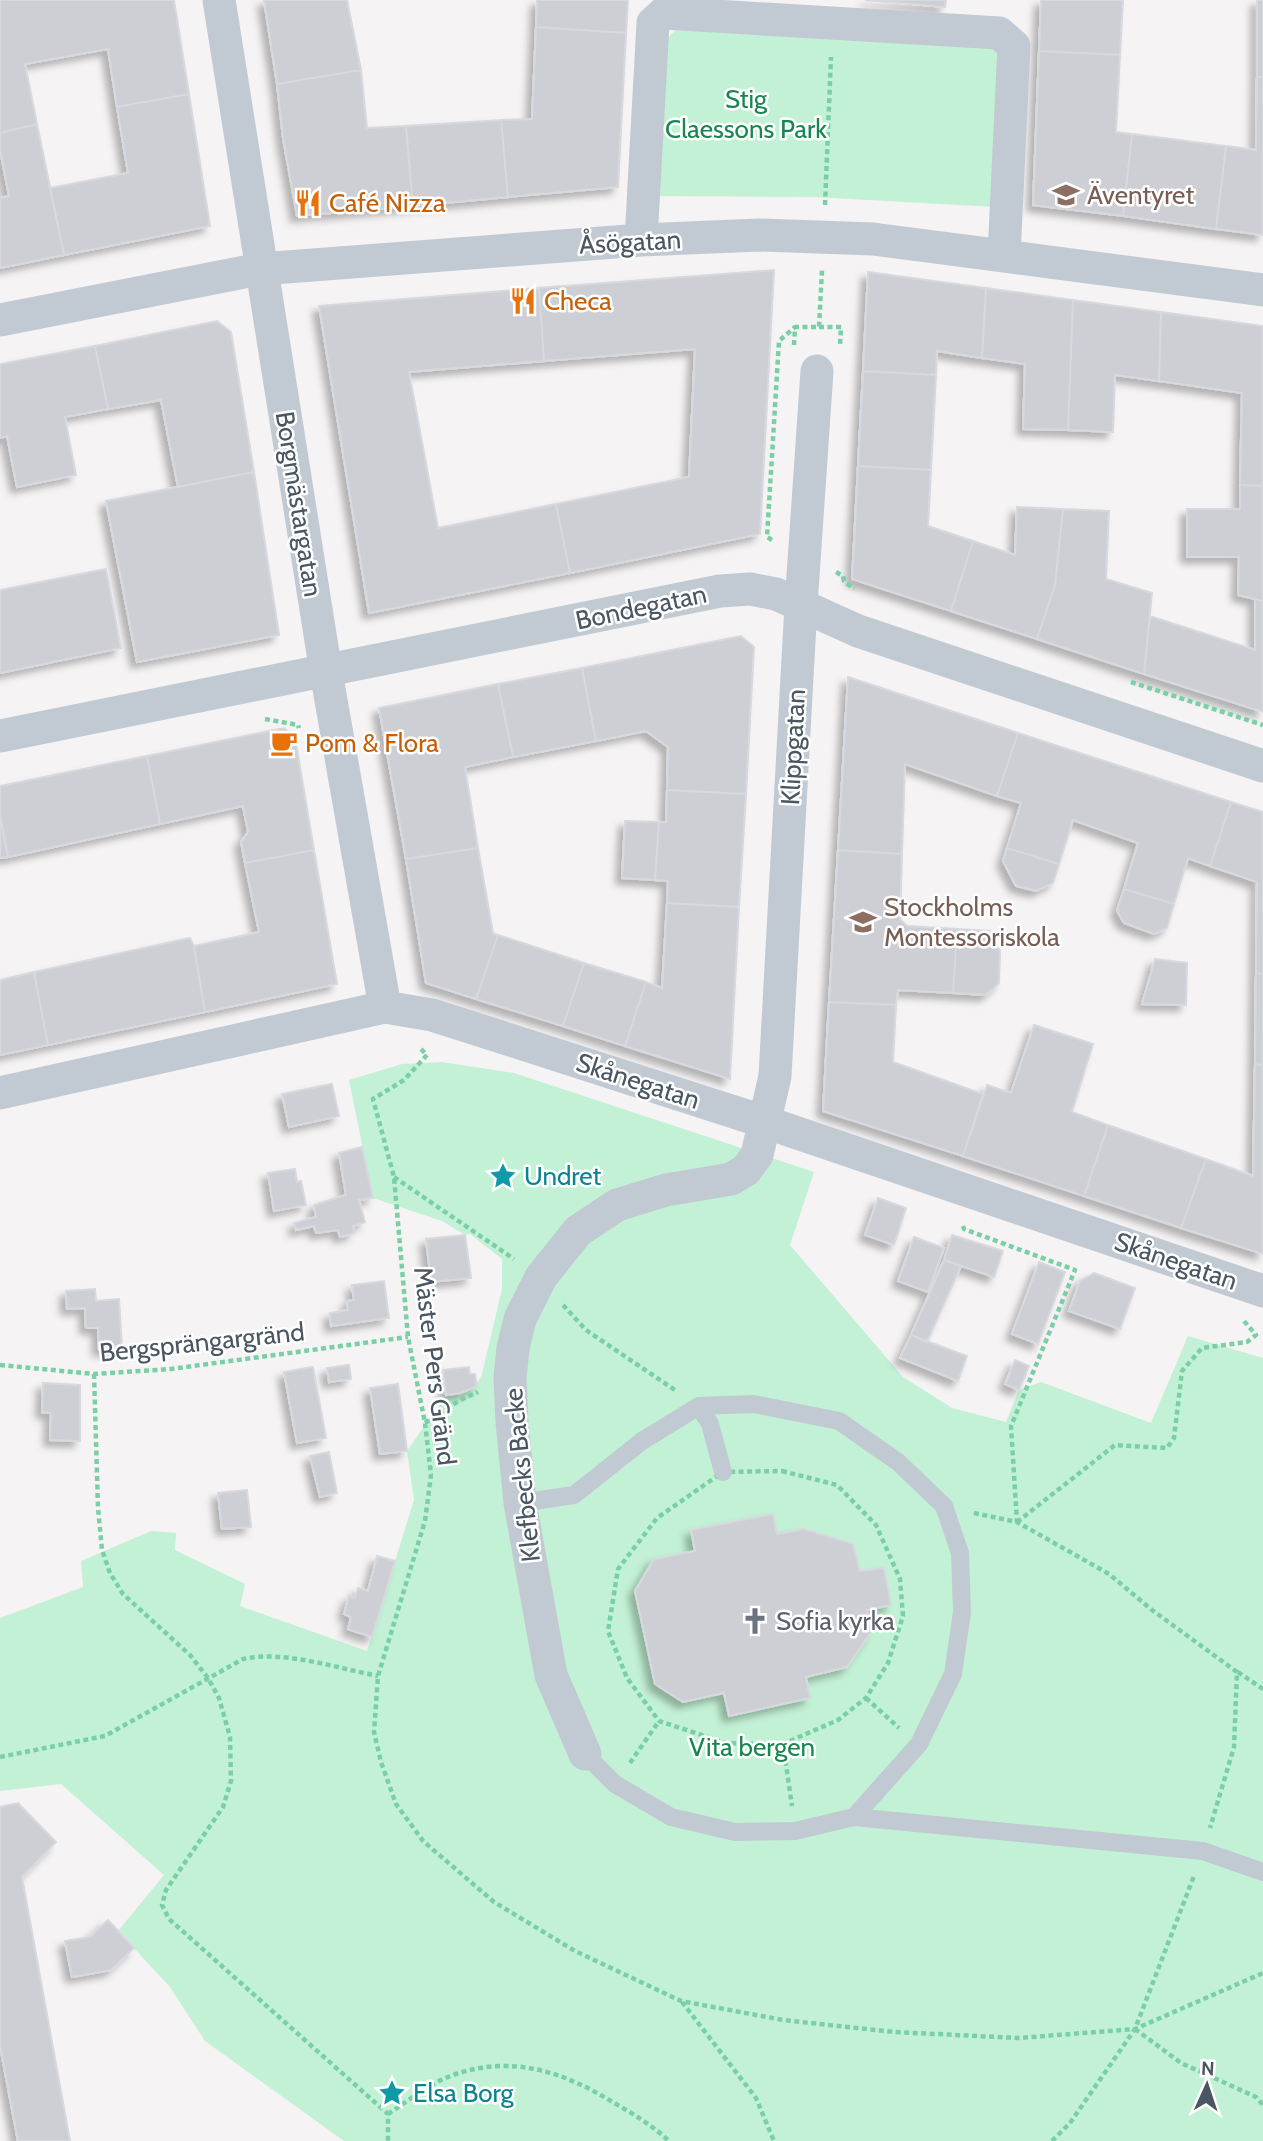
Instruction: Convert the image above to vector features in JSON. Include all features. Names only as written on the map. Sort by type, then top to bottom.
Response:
[{"type":"street","name":"Borgmästargatan","points":[[219,0],[326,672],[385,1007]]},
{"type":"street","points":[[641,240],[653,23],[664,13],[999,33],[1014,46],[1004,256]]},
{"type":"street","name":"Åsögatan","points":[[0,320],[260,269],[641,240],[759,235],[873,239],[1263,290]]},
{"type":"street","name":"Klippgatan","points":[[765,1122],[776,1064],[804,554],[817,372]]},
{"type":"street","name":"Bondegatan","points":[[0,736],[720,591],[750,589],[776,594],[858,631],[1263,765]]},
{"type":"street","name":"Skånegatan","points":[[0,1093],[385,1007],[432,1015],[765,1122],[1263,1291]]},
{"type":"street","name":"Klefbecks Backe","points":[[584,1754],[551,1675],[520,1503],[510,1378],[520,1319],[541,1277],[578,1231],[617,1205],[666,1190],[730,1179],[747,1170],[757,1155],[765,1122]]},
{"type":"lane","points":[[520,1503],[575,1495],[642,1441],[699,1406],[754,1404],[839,1421],[898,1462],[944,1506],[960,1553],[962,1612],[953,1674],[919,1744],[854,1817]]},
{"type":"lane","points":[[699,1406],[710,1424],[723,1472]]},
{"type":"lane","points":[[584,1754],[615,1784],[671,1817],[735,1832],[796,1832],[854,1817],[1203,1851],[1263,1872]]},
{"type":"path","points":[[825,198],[832,50]]},
{"type":"path","points":[[820,315],[821,282]]},
{"type":"path","points":[[794,327],[779,341],[766,537],[843,576],[844,581],[859,592]]},
{"type":"path","points":[[1118,678],[1263,725]]},
{"type":"path","points":[[261,718],[298,725],[301,738]]},
{"type":"path","name":"Mäster Pers Gränd","points":[[427,1055],[404,1080],[373,1100],[394,1177],[408,1337],[425,1423],[431,1475],[425,1521],[378,1676],[374,1732],[381,1762],[396,1804],[423,1841],[494,1902],[575,1951],[681,2001]]},
{"type":"path","points":[[394,1177],[541,1277],[586,1330],[699,1406]]},
{"type":"path","points":[[957,1187],[964,1229],[1075,1269],[1011,1426],[1017,1522]]},
{"type":"path","points":[[1017,1522],[1115,1445],[1167,1448],[1174,1438],[1182,1371],[1202,1348],[1247,1342],[1256,1335],[1242,1320]]},
{"type":"path","name":"Bergsprängargränd","points":[[0,1365],[94,1374],[171,1369],[408,1337]]},
{"type":"path","points":[[94,1374],[98,1508],[102,1550],[110,1573],[123,1594],[190,1656],[208,1678],[219,1698],[230,1737],[231,1782],[223,1807],[166,1890],[162,1905],[169,1919],[388,2114],[388,2141]]},
{"type":"path","points":[[425,1423],[460,1400],[510,1378]]},
{"type":"path","points":[[782,1471],[837,1485],[876,1525],[900,1579],[903,1616],[888,1663],[866,1699],[838,1720],[783,1744],[726,1743],[659,1721],[627,1678],[608,1631],[618,1569],[657,1518],[723,1472],[782,1471]]},
{"type":"path","points":[[944,1506],[1017,1522],[1109,1574],[1152,1610],[1263,1689]]},
{"type":"path","points":[[0,1757],[105,1736],[243,1659],[261,1655],[378,1676]]},
{"type":"path","points":[[1052,2141],[1070,2123],[1135,2029],[1203,1851],[1234,1747],[1237,1672]]},
{"type":"path","points":[[866,1699],[919,1744]]},
{"type":"path","points":[[615,1784],[659,1721]]},
{"type":"path","points":[[783,1744],[796,1832]]},
{"type":"path","points":[[681,2001],[783,2020],[894,2032],[1019,2038],[1135,2029],[1263,1973]]},
{"type":"path","points":[[681,2001],[756,2098],[774,2141]]},
{"type":"path","points":[[1135,2029],[1181,2063],[1256,2097],[1263,2105]]},
{"type":"path","points":[[388,2114],[451,2076],[483,2067],[507,2065],[567,2077],[653,2126],[669,2141]]},
{"type":"green space","name":"Stig Claessons Park","points":[[678,28],[991,45],[1004,59],[995,207],[814,197],[657,196],[662,43]]},
{"type":"green space","name":"Vita bergen","points":[[442,1062],[514,1073],[814,1172],[790,1245],[903,1377],[952,1408],[1006,1422],[1019,1390],[1041,1382],[1151,1423],[1188,1336],[1263,1358],[1263,2141],[344,2141],[205,2041],[170,1987],[118,1931],[164,1875],[61,1784],[0,1791],[0,1618],[83,1587],[81,1561],[151,1531],[176,1533],[175,1550],[245,1584],[240,1606],[367,1651],[414,1500],[407,1451],[446,1395],[468,1390],[476,1385],[482,1374],[502,1289],[502,1259],[470,1234],[465,1235],[442,1221],[373,1198],[349,1080],[402,1064]]},
{"type":"building","points":[[0,0],[174,0],[189,94],[117,107],[108,49],[25,64],[37,124],[0,133]]},
{"type":"building","points":[[264,0],[347,0],[361,70],[277,84]]},
{"type":"building","points":[[537,0],[628,0],[626,33],[536,27]]},
{"type":"building","points":[[865,0],[946,0],[945,7]]},
{"type":"building","points":[[1041,0],[1123,0],[1120,55],[1039,51]]},
{"type":"building","points":[[1257,0],[1263,0],[1263,77],[1257,77]]},
{"type":"building","points":[[536,27],[626,33],[618,187],[508,197],[501,120],[532,119]]},
{"type":"building","points":[[1039,51],[1120,55],[1116,132],[1132,134],[1123,216],[1033,205]]},
{"type":"building","points":[[361,70],[367,128],[406,126],[413,206],[297,216],[283,138],[277,84]]},
{"type":"building","points":[[1257,77],[1263,77],[1263,235],[1216,229],[1226,146],[1256,150]]},
{"type":"building","points":[[189,94],[210,226],[64,255],[50,188],[128,173],[117,107]]},
{"type":"building","points":[[501,120],[508,197],[413,206],[406,126]]},
{"type":"building","points":[[37,124],[64,255],[0,268],[0,198],[9,196],[0,150],[0,133]]},
{"type":"building","points":[[1132,134],[1226,146],[1216,229],[1123,216]]},
{"type":"building","points":[[774,270],[760,534],[570,573],[556,504],[689,477],[695,349],[544,361],[539,288]]},
{"type":"building","points":[[868,272],[986,288],[982,358],[937,351],[936,375],[863,371]]},
{"type":"building","points":[[539,288],[544,361],[409,372],[438,528],[556,504],[570,573],[369,613],[319,306]]},
{"type":"building","points":[[986,288],[1073,300],[1068,430],[1023,429],[1025,364],[982,358]]},
{"type":"building","points":[[1073,300],[1161,312],[1159,381],[1115,375],[1113,432],[1068,430]]},
{"type":"building","points":[[1161,312],[1263,326],[1263,486],[1240,485],[1242,393],[1159,381]]},
{"type":"building","points":[[217,321],[231,332],[254,472],[178,487],[161,400],[108,409],[95,346]]},
{"type":"building","points":[[95,346],[108,409],[65,417],[76,475],[17,487],[7,436],[0,438],[0,364]]},
{"type":"building","points":[[863,371],[936,375],[931,470],[858,466]]},
{"type":"building","points":[[858,466],[931,470],[928,526],[973,541],[951,611],[852,579]]},
{"type":"building","points":[[254,472],[279,635],[137,662],[106,501]]},
{"type":"building","points":[[1240,485],[1263,486],[1263,601],[1238,595],[1239,557],[1187,557],[1187,509],[1240,509]]},
{"type":"building","points":[[1017,507],[1063,509],[1055,585],[1037,639],[951,611],[973,541],[1015,555]]},
{"type":"building","points":[[1063,509],[1109,511],[1106,579],[1152,593],[1144,674],[1037,639],[1055,585]]},
{"type":"building","points":[[106,569],[121,648],[0,673],[0,590]]},
{"type":"building","points":[[1255,599],[1263,601],[1263,712],[1144,674],[1150,616],[1255,650]]},
{"type":"building","points":[[741,636],[754,647],[746,794],[667,790],[668,747],[646,731],[596,741],[582,668]]},
{"type":"building","points":[[582,668],[596,741],[513,757],[498,684]]},
{"type":"building","points":[[848,677],[1018,733],[997,796],[905,764],[902,854],[838,850]]},
{"type":"building","points":[[498,684],[513,757],[465,767],[478,848],[406,859],[379,708]]},
{"type":"building","points":[[284,728],[295,737],[314,850],[245,863],[241,842],[248,832],[243,806],[160,824],[147,756]]},
{"type":"building","points":[[1018,733],[1231,802],[1210,866],[1188,858],[1174,904],[1124,889],[1138,843],[1073,820],[1059,864],[1007,848],[1021,803],[997,796]]},
{"type":"building","points":[[147,756],[160,824],[8,857],[0,816],[0,786]]},
{"type":"building","points":[[667,790],[746,794],[739,907],[667,903],[668,881],[655,880],[659,822],[666,822]]},
{"type":"building","points":[[1231,802],[1263,812],[1263,974],[1256,973],[1257,882],[1210,866]]},
{"type":"building","points":[[0,816],[8,857],[0,858]]},
{"type":"building","points":[[625,821],[659,822],[655,880],[622,878]]},
{"type":"building","points":[[478,848],[493,933],[498,935],[476,999],[426,983],[406,859]]},
{"type":"building","points":[[1007,848],[1059,864],[1053,883],[1036,891],[1016,886],[1003,861]]},
{"type":"building","points":[[314,850],[337,984],[205,1012],[194,946],[259,932],[245,863]]},
{"type":"building","points":[[838,850],[902,854],[900,919],[907,926],[957,929],[953,993],[898,990],[896,1005],[829,1002]]},
{"type":"building","points":[[1124,889],[1174,904],[1167,928],[1154,934],[1124,923],[1117,911]]},
{"type":"building","points":[[667,903],[739,907],[730,1079],[625,1046],[646,982],[662,988]]},
{"type":"building","points":[[957,929],[990,931],[1000,951],[999,983],[986,995],[953,993]]},
{"type":"building","points":[[498,935],[584,963],[563,1026],[476,999]]},
{"type":"building","points":[[190,938],[194,946],[205,1012],[48,1045],[34,972]]},
{"type":"building","points":[[1155,959],[1187,963],[1186,1005],[1142,1004]]},
{"type":"building","points":[[584,963],[646,982],[625,1046],[563,1026]]},
{"type":"building","points":[[34,972],[48,1045],[0,1055],[0,980]]},
{"type":"building","points":[[1256,973],[1263,974],[1263,1065],[1255,1064]]},
{"type":"building","points":[[829,1002],[896,1005],[893,1062],[983,1094],[963,1156],[823,1111]]},
{"type":"building","points":[[1034,1025],[1093,1044],[1072,1112],[1108,1125],[1084,1196],[963,1156],[987,1085],[1011,1093]]},
{"type":"building","points":[[1255,1064],[1263,1065],[1263,1254],[1181,1228],[1206,1159],[1253,1176]]},
{"type":"building","points":[[332,1084],[339,1116],[289,1127],[282,1094]]},
{"type":"building","points":[[1108,1125],[1206,1159],[1181,1228],[1084,1196]]},
{"type":"building","points":[[362,1147],[373,1198],[359,1200],[365,1222],[353,1226],[354,1233],[340,1237],[338,1230],[316,1233],[314,1226],[296,1230],[294,1223],[316,1217],[314,1205],[346,1195],[339,1153]]},
{"type":"building","points":[[295,1169],[297,1182],[301,1181],[306,1205],[274,1211],[268,1173]]},
{"type":"building","points":[[878,1198],[906,1208],[894,1245],[865,1235]]},
{"type":"building","points":[[465,1235],[471,1278],[431,1282],[426,1239]]},
{"type":"building","points":[[952,1235],[1003,1251],[994,1277],[944,1260]]},
{"type":"building","points":[[914,1237],[944,1248],[928,1292],[898,1281]]},
{"type":"building","points":[[944,1260],[961,1266],[927,1342],[911,1335]]},
{"type":"building","points":[[1039,1262],[1065,1272],[1038,1344],[1012,1334]]},
{"type":"building","points":[[1094,1273],[1135,1288],[1120,1329],[1069,1311],[1080,1281]]},
{"type":"building","points":[[384,1281],[389,1318],[331,1326],[330,1313],[348,1310],[347,1301],[354,1300],[352,1285]]},
{"type":"building","points":[[95,1289],[96,1301],[119,1299],[122,1349],[99,1350],[98,1328],[86,1328],[85,1308],[67,1309],[66,1291]]},
{"type":"building","points":[[911,1335],[967,1356],[958,1381],[900,1358]]},
{"type":"building","points":[[1015,1360],[1029,1366],[1019,1390],[1005,1384]]},
{"type":"building","points":[[349,1365],[351,1379],[329,1382],[327,1368]]},
{"type":"building","points":[[313,1367],[326,1438],[297,1443],[284,1372]]},
{"type":"building","points":[[469,1367],[470,1374],[475,1374],[477,1386],[461,1393],[446,1395],[443,1370]]},
{"type":"building","points":[[43,1383],[80,1385],[80,1441],[50,1440],[51,1413],[42,1412]]},
{"type":"building","points":[[398,1384],[407,1451],[380,1454],[370,1388]]},
{"type":"building","points":[[329,1452],[337,1493],[320,1497],[310,1456]]},
{"type":"building","points":[[247,1490],[251,1527],[222,1529],[218,1493]]},
{"type":"building","name":"Sofia kyrka","points":[[773,1514],[777,1534],[804,1529],[853,1544],[860,1571],[884,1568],[891,1605],[867,1610],[871,1632],[847,1667],[806,1677],[810,1698],[729,1716],[724,1693],[683,1702],[655,1684],[635,1591],[654,1559],[695,1551],[691,1530]]},
{"type":"building","points":[[377,1556],[395,1561],[372,1637],[348,1629],[351,1617],[344,1614],[349,1596],[355,1598],[358,1588],[368,1591]]},
{"type":"building","points":[[18,1803],[56,1842],[22,1877],[70,2141],[18,2141],[0,2046],[0,1807]]},
{"type":"building","points":[[108,1920],[134,1948],[111,1970],[72,1977],[65,1941],[90,1937]]},
{"type":"place","name":"Äventyret","points":[[1066,195]]},
{"type":"place","name":"Café Nizza","points":[[308,203]]},
{"type":"place","name":"Checa","points":[[523,301]]},
{"type":"place","name":"Pom & Flora","points":[[284,743]]},
{"type":"place","name":"Stockholms Montessoriskola","points":[[863,922]]},
{"type":"place","name":"Undret","points":[[503,1176]]},
{"type":"place","name":"Sofia kyrka","points":[[755,1621]]},
{"type":"place","name":"Elsa Borg","points":[[392,2093]]}]
